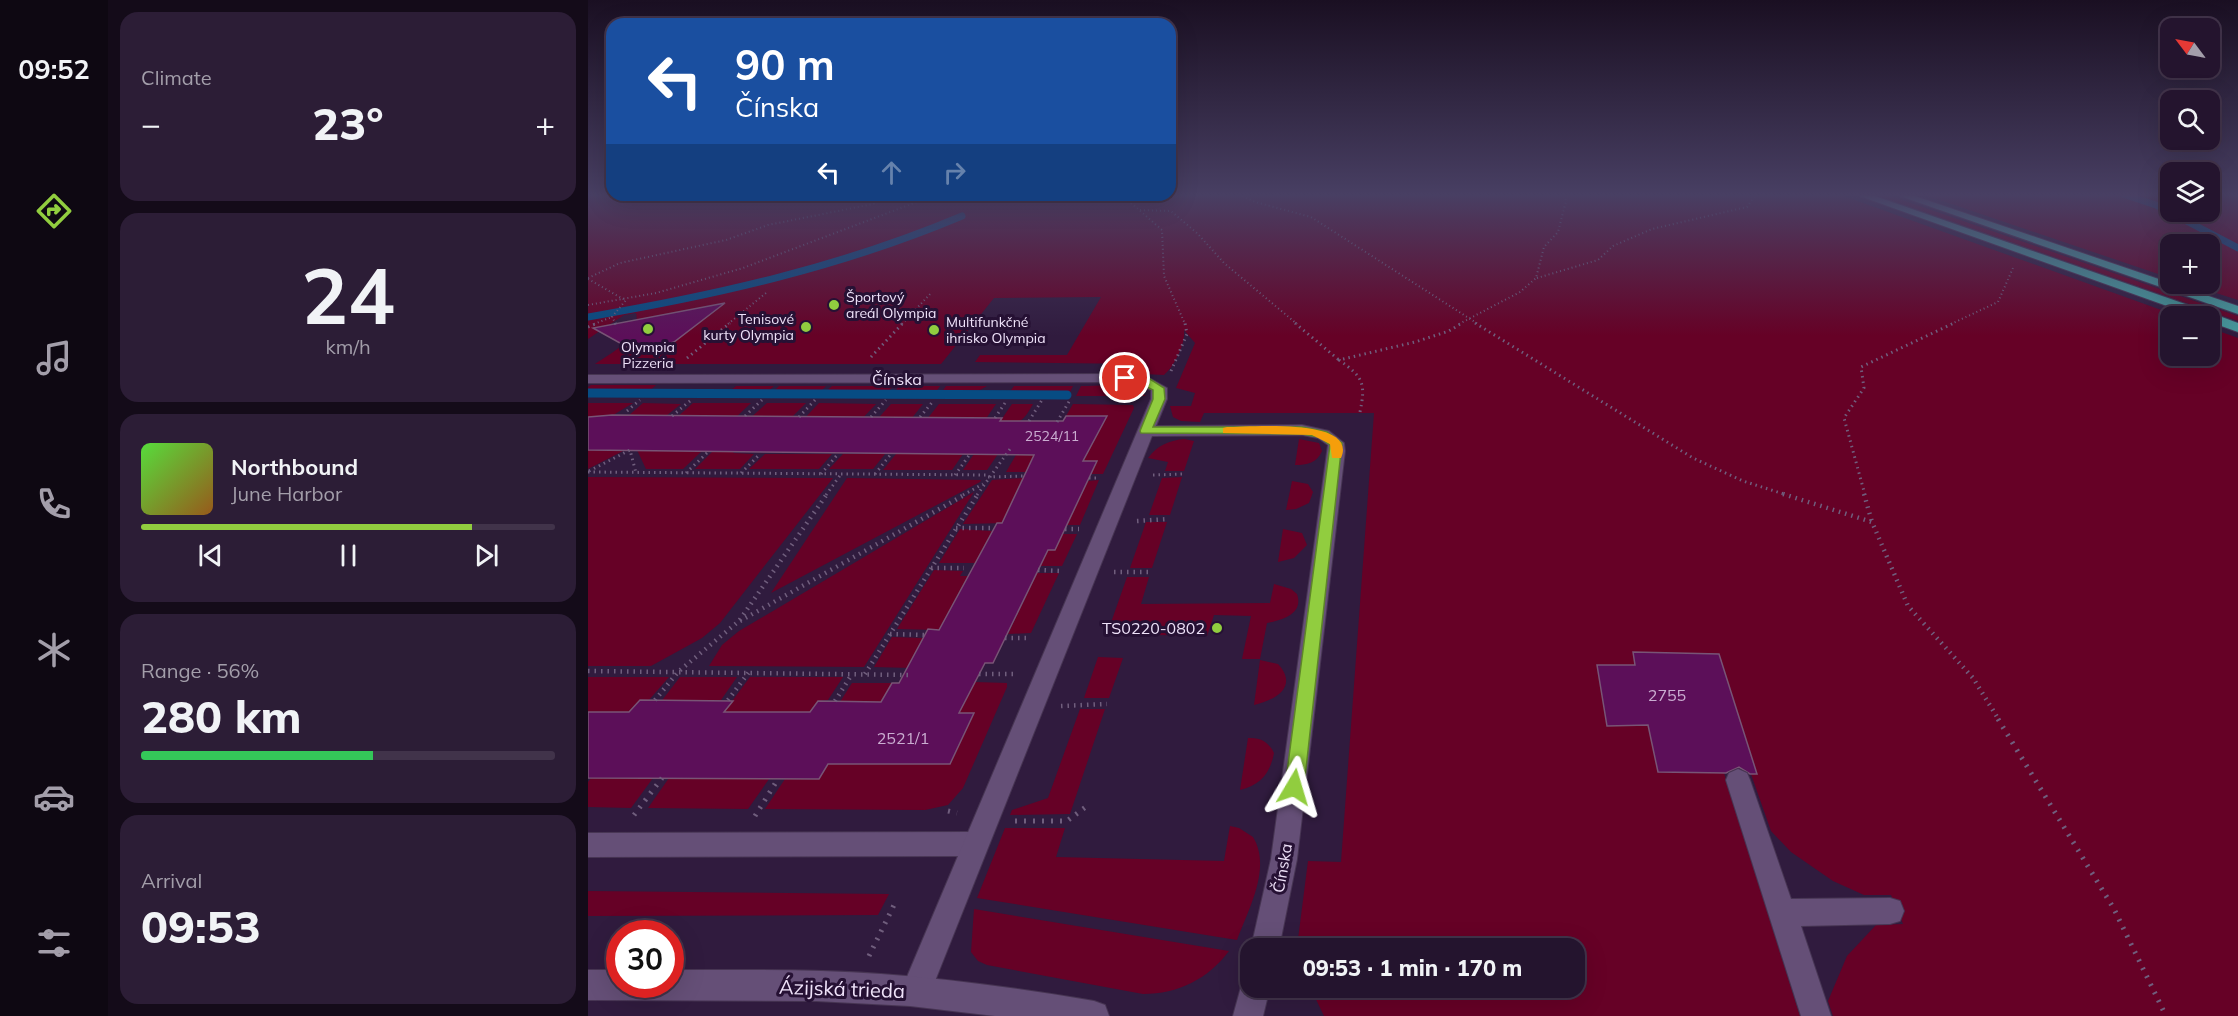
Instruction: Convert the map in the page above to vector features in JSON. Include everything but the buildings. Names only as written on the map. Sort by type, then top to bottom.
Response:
[{"type":"highway","points":[[1994,241],[2177,306]]},
{"type":"highway","points":[[2039,241],[2238,309]]},
{"type":"highway","points":[[2220,321],[2238,327]]},
{"type":"street","name":"Čínska","points":[[588,379],[1125,378],[1159,388],[1159,399]]},
{"type":"street","points":[[916,991],[1159,399]]},
{"type":"street","name":"Čínska","points":[[1146,431],[1302,430],[1323,434],[1336,443],[1337,451],[1284,860],[1267,938]]},
{"type":"street","points":[[1738,780],[1816,1016]]},
{"type":"street","points":[[588,845],[975,844]]},
{"type":"street","points":[[1782,913],[1890,911]]},
{"type":"street","name":"Ázijská trieda","points":[[588,985],[846,987],[916,991],[1022,1004],[1094,1016]]},
{"type":"street","points":[[1248,1016],[1252,998]]},
{"type":"path","points":[[588,279],[620,263],[719,241]]},
{"type":"path","points":[[588,305],[626,300],[726,274],[812,241]]},
{"type":"path","points":[[1159,399],[1187,334],[1184,320],[1164,276],[1162,241]]},
{"type":"path","points":[[1205,241],[1224,263],[1339,360],[1359,374],[1365,390],[1360,412]]},
{"type":"path","points":[[1349,241],[1693,458],[1743,481],[1872,522]]},
{"type":"path","points":[[1536,278],[1544,247],[1549,241]]},
{"type":"path","points":[[1339,360],[1415,342],[1449,331],[1479,312],[1520,292],[1536,278],[1598,260],[1613,246],[1624,241]]},
{"type":"path","points":[[2020,265],[2014,267],[1998,302],[1861,367],[1864,388],[1844,418],[1872,522],[1908,606],[1973,678],[2115,909],[2166,1016]]},
{"type":"path","points":[[588,279],[626,300]]},
{"type":"path","points":[[864,364],[932,292]]},
{"type":"path","points":[[679,364],[766,293]]},
{"type":"path","points":[[588,327],[613,316],[626,300]]},
{"type":"path","points":[[613,316],[616,325]]},
{"type":"path","points":[[627,411],[642,398]]},
{"type":"path","points":[[745,416],[763,399]]},
{"type":"path","points":[[799,417],[816,399]]},
{"type":"path","points":[[871,417],[886,400]]},
{"type":"path","points":[[920,417],[934,400]]},
{"type":"path","points":[[995,418],[1007,400]]},
{"type":"path","points":[[1029,420],[1042,400]]},
{"type":"path","points":[[1057,422],[1070,400]]},
{"type":"path","points":[[864,674],[988,476],[1010,449]]},
{"type":"path","points":[[588,472],[630,450],[636,473]]},
{"type":"path","points":[[686,473],[709,450]]},
{"type":"path","points":[[741,473],[760,453]]},
{"type":"path","points":[[821,474],[838,454]]},
{"type":"path","points":[[875,474],[891,454]]},
{"type":"path","points":[[956,475],[970,454]]},
{"type":"path","points":[[588,472],[1024,476]]},
{"type":"path","points":[[739,621],[841,474]]},
{"type":"path","points":[[655,700],[678,672],[739,621],[983,484]]},
{"type":"path","points":[[956,528],[994,528]]},
{"type":"path","points":[[931,568],[964,568]]},
{"type":"path","points":[[890,634],[926,635]]},
{"type":"path","points":[[1005,638],[1036,638]]},
{"type":"path","points":[[588,671],[908,675]]},
{"type":"path","points":[[728,700],[749,672]]},
{"type":"path","points":[[835,700],[852,674]]},
{"type":"path","points":[[979,674],[1020,674]]},
{"type":"path","points":[[634,815],[662,778]]},
{"type":"path","points":[[755,816],[778,779]]},
{"type":"shaded area","points":[[588,241],[1970,241],[2160,310],[2160,366],[2220,366],[2220,332],[2238,338],[2238,1016],[1833,1016],[1828,1001],[1847,956],[1876,925],[1903,924],[1891,895],[1864,895],[1833,881],[1791,852],[1771,831],[1751,774],[1757,773],[1719,654],[1633,652],[1635,665],[1597,665],[1607,726],[1648,725],[1658,772],[1724,773],[1800,1016],[1324,1016],[1315,998],[1585,998],[1585,938],[1298,938],[1308,861],[1341,862],[1374,413],[1204,413],[1200,422],[1181,421],[1173,417],[1170,406],[1191,406],[1195,393],[1176,388],[1195,343],[1184,330],[1178,354],[1164,375],[1144,374],[1142,364],[975,362],[980,355],[1067,355],[1101,297],[994,298],[941,364],[595,364],[617,349],[635,330],[636,313],[624,315],[588,339]]},
{"type":"shaded area","points":[[2009,241],[2022,241],[2160,289],[2160,294]]},
{"type":"shaded area","points":[[2062,241],[2160,241],[2160,275]]},
{"type":"shaded area","points":[[2220,241],[2238,241],[2238,300],[2219,294]]},
{"type":"shaded area","points":[[2160,294],[2174,294],[2209,306],[2195,306]]},
{"type":"shaded area","points":[[2220,310],[2238,316],[2238,321],[2220,315]]},
{"type":"shaded area","points":[[591,385],[656,385],[645,395],[588,394],[588,387]]},
{"type":"shaded area","points":[[736,386],[774,386],[764,395],[726,395]]},
{"type":"shaded area","points":[[779,386],[826,386],[817,395],[770,395]]},
{"type":"shaded area","points":[[832,386],[893,386],[885,395],[822,395]]},
{"type":"shaded area","points":[[899,386],[940,386],[933,396],[892,395]]},
{"type":"shaded area","points":[[946,386],[987,386],[969,396],[939,396]]},
{"type":"shaded area","points":[[1014,386],[1073,386],[1068,396],[1007,396]]},
{"type":"shaded area","points":[[1081,386],[1124,386],[1146,396],[1076,396]]},
{"type":"shaded area","points":[[588,403],[633,403],[610,417],[588,417]]},
{"type":"shaded area","points":[[643,403],[681,404],[666,416],[627,417]]},
{"type":"shaded area","points":[[693,403],[751,403],[733,420],[674,420]]},
{"type":"shaded area","points":[[767,403],[806,403],[792,417],[748,420]]},
{"type":"shaded area","points":[[819,403],[876,404],[858,423],[800,423]]},
{"type":"shaded area","points":[[891,404],[923,404],[908,423],[874,423]]},
{"type":"shaded area","points":[[939,404],[996,404],[983,423],[924,423]]},
{"type":"shaded area","points":[[1012,404],[1033,404],[1020,421],[999,423]]},
{"type":"shaded area","points":[[1073,404],[1133,405],[1134,408],[1103,474],[1091,474],[1097,461],[1083,461],[1107,416],[1066,416]]},
{"type":"shaded area","points":[[1184,439],[1194,441],[1184,471],[1165,471],[1168,462],[1148,458],[1164,444]]},
{"type":"shaded area","points":[[1299,439],[1319,443],[1322,451],[1314,461],[1295,465]]},
{"type":"shaded area","points":[[588,447],[625,450],[588,469]]},
{"type":"shaded area","points":[[637,450],[703,450],[683,469],[646,469]]},
{"type":"shaded area","points":[[714,450],[754,454],[740,469],[695,469]]},
{"type":"shaded area","points":[[765,454],[832,454],[819,469],[749,469]]},
{"type":"shaded area","points":[[843,454],[885,454],[873,469],[829,469]]},
{"type":"shaded area","points":[[896,454],[963,454],[952,470],[883,470]]},
{"type":"shaded area","points":[[974,454],[998,454],[987,470],[963,470]]},
{"type":"shaded area","points":[[1045,454],[1034,472],[1006,472],[1016,455]]},
{"type":"shaded area","points":[[588,477],[833,478],[720,623],[702,638],[651,666],[588,666]]},
{"type":"shaded area","points":[[1182,477],[1170,515],[1149,515],[1162,478]]},
{"type":"shaded area","points":[[847,478],[981,480],[771,593]]},
{"type":"shaded area","points":[[1023,478],[1006,523],[963,524],[992,480]]},
{"type":"shaded area","points":[[1099,480],[1080,525],[1067,525],[1088,481]]},
{"type":"shaded area","points":[[1292,481],[1308,484],[1313,492],[1309,503],[1296,509],[1286,510]]},
{"type":"shaded area","points":[[974,492],[864,667],[709,666],[722,645],[739,631]]},
{"type":"shaded area","points":[[1146,522],[1167,522],[1152,568],[1130,568]]},
{"type":"shaded area","points":[[960,529],[992,531],[976,563],[939,563]]},
{"type":"shaded area","points":[[1283,529],[1302,533],[1307,545],[1294,558],[1278,562]]},
{"type":"shaded area","points":[[1063,534],[1077,534],[1062,566],[1040,566],[1048,550]]},
{"type":"shaded area","points":[[934,570],[963,571],[960,576],[969,576],[939,630],[897,629]]},
{"type":"shaded area","points":[[1037,573],[1059,573],[1031,633],[1008,634]]},
{"type":"shaded area","points":[[1127,577],[1149,577],[1141,604],[1270,603],[1274,584],[1291,589],[1297,594],[1298,601],[1295,611],[1290,615],[1267,623],[1260,659],[1242,659],[1251,616],[1214,615],[1207,636],[1107,634]]},
{"type":"shaded area","points":[[892,637],[924,638],[912,668],[874,667]]},
{"type":"shaded area","points":[[1098,657],[1123,658],[1109,698],[1084,698]]},
{"type":"shaded area","points":[[1260,660],[1278,664],[1286,679],[1285,686],[1276,696],[1254,705]]},
{"type":"shaded area","points":[[588,677],[669,677],[649,700],[640,700],[629,712],[588,712]]},
{"type":"shaded area","points":[[680,677],[737,677],[721,700],[710,700],[701,712],[653,712]]},
{"type":"shaded area","points":[[750,677],[843,677],[828,700],[818,701],[810,712],[724,712]]},
{"type":"shaded area","points":[[975,682],[1007,683],[1007,687],[963,788],[948,805],[925,810],[765,809],[785,779],[819,779],[828,764],[950,764],[973,713],[955,713]]},
{"type":"shaded area","points":[[852,683],[892,683],[875,712],[833,713]]},
{"type":"shaded area","points":[[1080,709],[1105,709],[1070,814],[1010,815],[1012,810],[1048,798]]},
{"type":"shaded area","points":[[1248,738],[1264,741],[1274,753],[1270,767],[1263,778],[1240,790]]},
{"type":"shaded area","points":[[591,778],[653,778],[631,808],[588,807],[588,782]]},
{"type":"shaded area","points":[[669,778],[769,779],[748,809],[648,808]]},
{"type":"shaded area","points":[[1230,826],[1239,828],[1253,837],[1260,862],[1256,889],[1237,940],[977,898],[1005,828],[1065,828],[1056,857],[1224,861]]},
{"type":"shaded area","points":[[588,891],[889,894],[878,915],[588,916]]},
{"type":"shaded area","points":[[974,909],[1229,951],[1212,970],[1191,983],[1168,991],[1143,994],[987,965],[978,961],[971,952]]},
{"type":"waterway","points":[[588,317],[731,289],[825,265],[895,241]]},
{"type":"waterway","points":[[2225,241],[2238,248]]},
{"type":"waterway","points":[[588,393],[1067,395]]},
{"type":"slow traffic","points":[[1227,430],[1313,431],[1331,438],[1336,443],[1336,455]]},
{"type":"place","name":"Športový areál Olympia","points":[[834,305]]},
{"type":"place","name":"Tenisové kurty Olympia","points":[[806,327]]},
{"type":"place","name":"Olympia Pizzeria","points":[[648,329]]},
{"type":"place","name":"Multifunkčné ihrisko Olympia","points":[[934,330]]},
{"type":"place","name":"TS0220-0802","points":[[1217,628]]},
{"type":"route","points":[[1125,378],[1136,379],[1159,388],[1159,399],[1146,431],[1302,430],[1323,434],[1336,443],[1337,451],[1294,787]]}]
